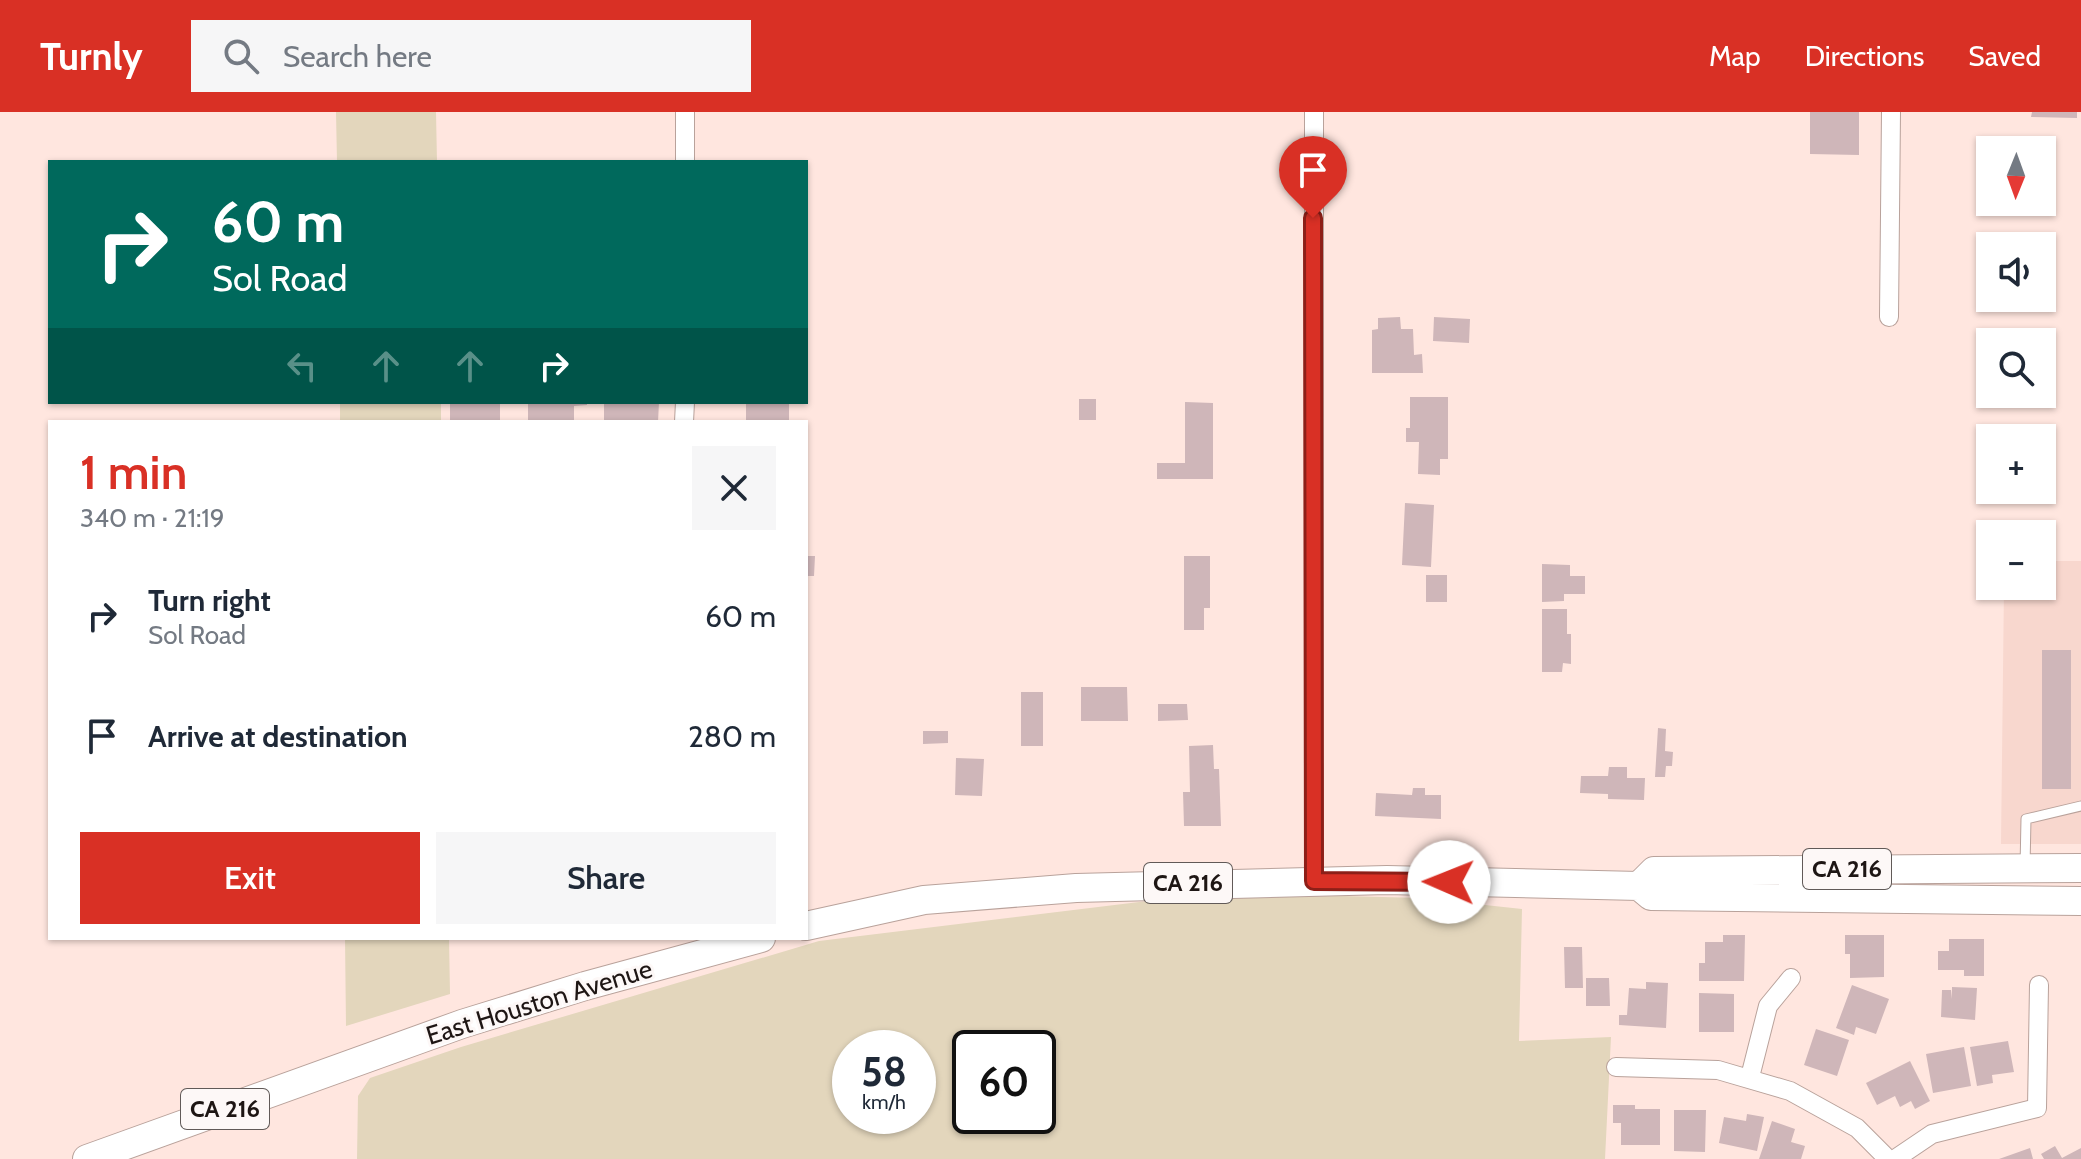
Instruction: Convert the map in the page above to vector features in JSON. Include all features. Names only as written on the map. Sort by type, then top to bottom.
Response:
[{"type":"main road","name":"CA 216","points":[[1639,886],[1654,871],[2081,868]]},
{"type":"main road","name":"CA 216","points":[[808,926],[896,905],[979,894],[1148,885],[1314,881],[1639,886],[1651,896],[2081,901]]},
{"type":"main road","name":"East Houston Avenue","points":[[87,1159],[364,1058],[562,992],[754,940]]},
{"type":"street","points":[[685,112],[685,160]]},
{"type":"street","points":[[1314,112],[1314,881]]},
{"type":"street","points":[[1889,317],[1891,112]]},
{"type":"street","points":[[1750,1077],[1768,1006],[1791,978]]},
{"type":"street","points":[[1895,1159],[1932,1134],[2037,1108],[2039,985]]},
{"type":"street","points":[[1616,1067],[1718,1070],[1750,1077],[1825,1108],[1857,1128],[1888,1159]]},
{"type":"lane","points":[[2025,868],[2026,819],[2081,806]]},
{"type":"shaded area","points":[[336,112],[436,112],[437,160],[337,160]]},
{"type":"shaded area","points":[[340,404],[441,404],[441,420],[340,420]]},
{"type":"shaded area","points":[[2056,561],[2081,561],[2081,844],[2001,844],[2004,600],[2056,600]]},
{"type":"shaded area","points":[[1172,898],[1420,898],[1522,909],[1519,1041],[1611,1037],[1605,1159],[357,1159],[358,1096],[370,1078],[461,1047],[819,941]]},
{"type":"shaded area","points":[[345,940],[449,940],[450,994],[346,1026]]},
{"type":"building","points":[[1810,112],[1859,112],[1859,155],[1810,154]]},
{"type":"building","points":[[2032,112],[2077,112],[2077,118],[2031,117]]},
{"type":"building","points":[[1400,317],[1401,329],[1413,329],[1414,355],[1422,354],[1423,373],[1372,373],[1372,330],[1378,329],[1378,318]]},
{"type":"building","points":[[1434,317],[1470,319],[1469,343],[1433,341]]},
{"type":"building","points":[[1410,397],[1448,397],[1448,459],[1440,459],[1440,475],[1418,474],[1419,442],[1406,442],[1406,428],[1410,428]]},
{"type":"building","points":[[1079,399],[1096,399],[1096,420],[1079,420]]},
{"type":"building","points":[[1185,402],[1213,403],[1213,479],[1157,479],[1157,463],[1185,463]]},
{"type":"building","points":[[450,404],[500,404],[500,420],[450,420]]},
{"type":"building","points":[[528,404],[587,404],[574,406],[574,420],[528,420]]},
{"type":"building","points":[[604,404],[659,404],[658,420],[604,420]]},
{"type":"building","points":[[746,404],[789,404],[789,420],[746,420]]},
{"type":"building","points":[[1405,503],[1434,505],[1431,567],[1402,565]]},
{"type":"building","points":[[808,556],[815,556],[814,576],[808,576]]},
{"type":"building","points":[[1184,556],[1210,556],[1210,608],[1204,608],[1204,630],[1184,630]]},
{"type":"building","points":[[1542,564],[1570,565],[1570,576],[1585,576],[1585,594],[1564,594],[1564,601],[1542,602]]},
{"type":"building","points":[[1426,575],[1447,575],[1447,602],[1426,602]]},
{"type":"building","points":[[1542,609],[1567,609],[1571,664],[1563,663],[1562,672],[1542,672]]},
{"type":"building","points":[[2042,650],[2071,650],[2071,789],[2042,789]]},
{"type":"building","points":[[1081,687],[1127,687],[1128,721],[1081,721]]},
{"type":"building","points":[[1021,692],[1043,692],[1043,746],[1021,746]]},
{"type":"building","points":[[1158,704],[1187,704],[1188,720],[1158,721]]},
{"type":"building","points":[[1658,728],[1666,729],[1665,751],[1673,752],[1672,766],[1666,766],[1665,777],[1655,777]]},
{"type":"building","points":[[923,731],[948,731],[948,743],[923,744]]},
{"type":"building","points":[[1213,745],[1214,769],[1219,769],[1221,826],[1184,826],[1183,792],[1190,792],[1189,746]]},
{"type":"building","points":[[956,758],[984,759],[982,796],[955,795]]},
{"type":"building","points":[[1609,767],[1627,767],[1627,778],[1645,778],[1644,800],[1608,799],[1608,794],[1580,793],[1581,776],[1608,776]]},
{"type":"building","points":[[1413,788],[1425,788],[1425,795],[1441,795],[1441,819],[1375,816],[1376,793],[1412,795]]},
{"type":"building","points":[[1723,935],[1745,935],[1744,981],[1699,981],[1699,963],[1705,963],[1705,942],[1723,942]]},
{"type":"building","points":[[1845,935],[1884,935],[1884,977],[1850,978],[1850,954],[1845,954]]},
{"type":"building","points":[[1949,939],[1984,939],[1984,976],[1964,976],[1964,970],[1938,970],[1938,951],[1949,951]]},
{"type":"building","points":[[1564,947],[1582,947],[1583,988],[1565,988]]},
{"type":"building","points":[[1586,978],[1609,978],[1610,1006],[1586,1006]]},
{"type":"building","points":[[1646,982],[1668,983],[1666,1028],[1619,1025],[1619,1015],[1627,1015],[1629,988],[1646,989]]},
{"type":"building","points":[[1852,985],[1889,999],[1876,1034],[1856,1027],[1854,1035],[1836,1028]]},
{"type":"building","points":[[1952,987],[1977,988],[1975,1020],[1941,1017],[1942,990],[1951,990],[1952,999]]},
{"type":"building","points":[[1699,993],[1734,994],[1734,1032],[1699,1032]]},
{"type":"building","points":[[1816,1029],[1849,1040],[1837,1076],[1804,1065]]},
{"type":"building","points":[[2008,1041],[2014,1072],[1992,1075],[1993,1083],[1977,1086],[1970,1047]]},
{"type":"building","points":[[1964,1047],[1971,1086],[1933,1093],[1926,1054]]},
{"type":"building","points":[[1910,1061],[1930,1101],[1915,1109],[1911,1101],[1900,1107],[1895,1096],[1877,1105],[1866,1083]]},
{"type":"building","points":[[1613,1105],[1660,1109],[1660,1145],[1621,1145],[1621,1123],[1613,1123]]},
{"type":"building","points":[[1674,1110],[1706,1110],[1705,1152],[1674,1151]]},
{"type":"building","points":[[1747,1114],[1764,1117],[1757,1151],[1719,1143],[1724,1117],[1746,1121]]},
{"type":"building","points":[[1772,1121],[1795,1129],[1791,1142],[1805,1146],[1801,1159],[1759,1159]]},
{"type":"building","points":[[2055,1146],[2062,1158],[2081,1148],[2081,1159],[2044,1159],[2041,1154]]},
{"type":"building","points":[[2030,1148],[2033,1159],[1999,1159]]},
{"type":"route","points":[[1313,218],[1314,881],[1449,882]]}]
